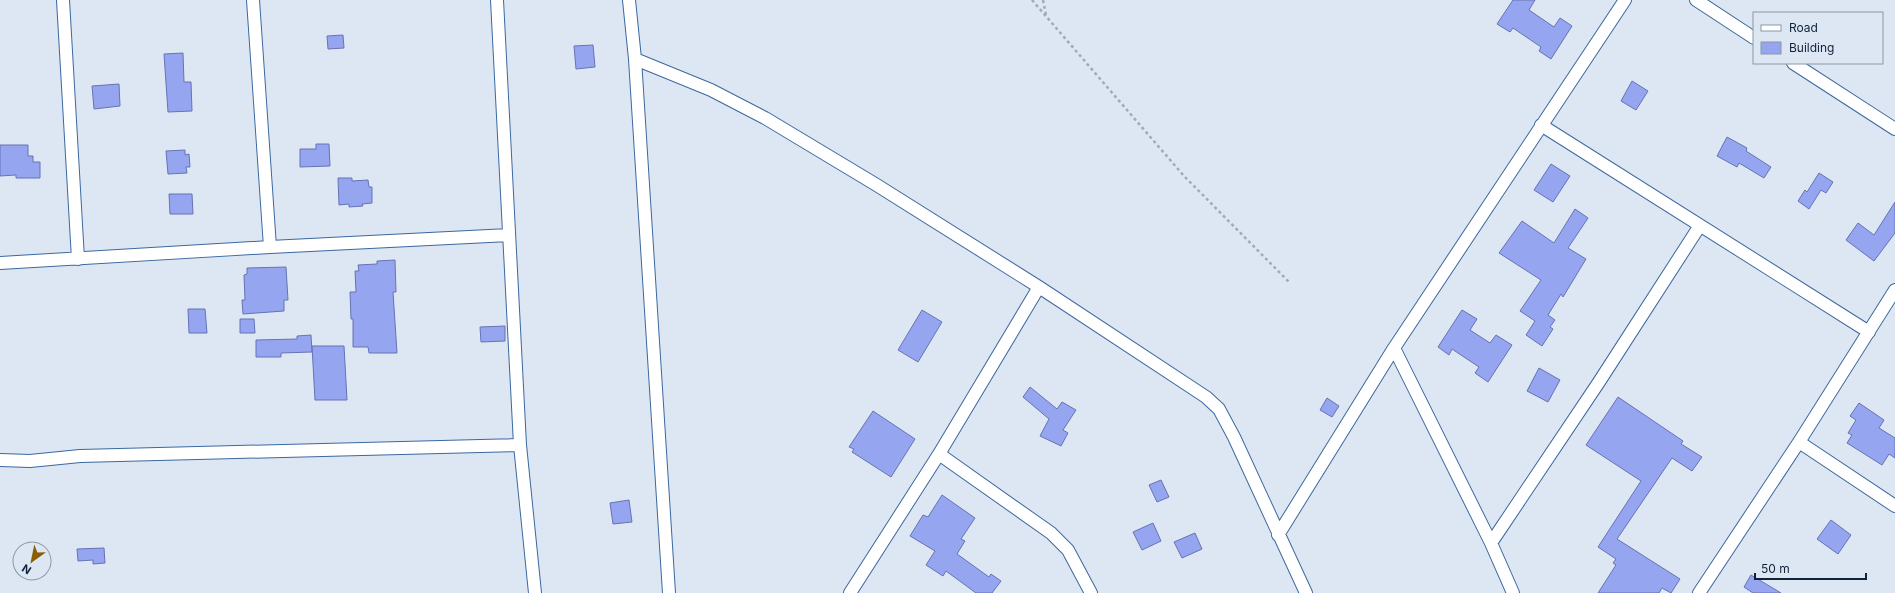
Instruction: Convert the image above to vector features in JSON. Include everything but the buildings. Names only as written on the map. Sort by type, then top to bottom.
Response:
[{"type":"street","points":[[64,0],[78,259]]},
{"type":"street","points":[[253,0],[270,247]]},
{"type":"street","points":[[497,0],[520,445],[535,593]]},
{"type":"street","points":[[629,0],[635,59],[669,593]]},
{"type":"street","points":[[1278,535],[1394,348],[1625,0]]},
{"type":"street","points":[[1696,0],[1753,37]]},
{"type":"street","points":[[635,59],[711,90],[765,118],[875,184],[1039,287],[1206,397],[1219,409],[1234,437],[1306,593]]},
{"type":"street","points":[[1795,64],[1895,129]]},
{"type":"street","points":[[1541,125],[1868,332]]},
{"type":"street","points":[[1491,544],[1599,382],[1699,226]]},
{"type":"street","points":[[0,263],[509,235]]},
{"type":"street","points":[[850,593],[939,454],[1039,287]]},
{"type":"street","points":[[1699,593],[1799,442],[1895,290]]},
{"type":"street","points":[[1394,348],[1491,544],[1513,593]]},
{"type":"street","points":[[1799,442],[1895,506]]},
{"type":"street","points":[[0,460],[30,461],[80,456],[520,445]]},
{"type":"street","points":[[939,454],[1051,533],[1068,550],[1091,593]]},
{"type":"path","points":[[1032,0],[1184,176],[1289,282]]},
{"type":"path","points":[[1043,0],[1046,16]]}]
